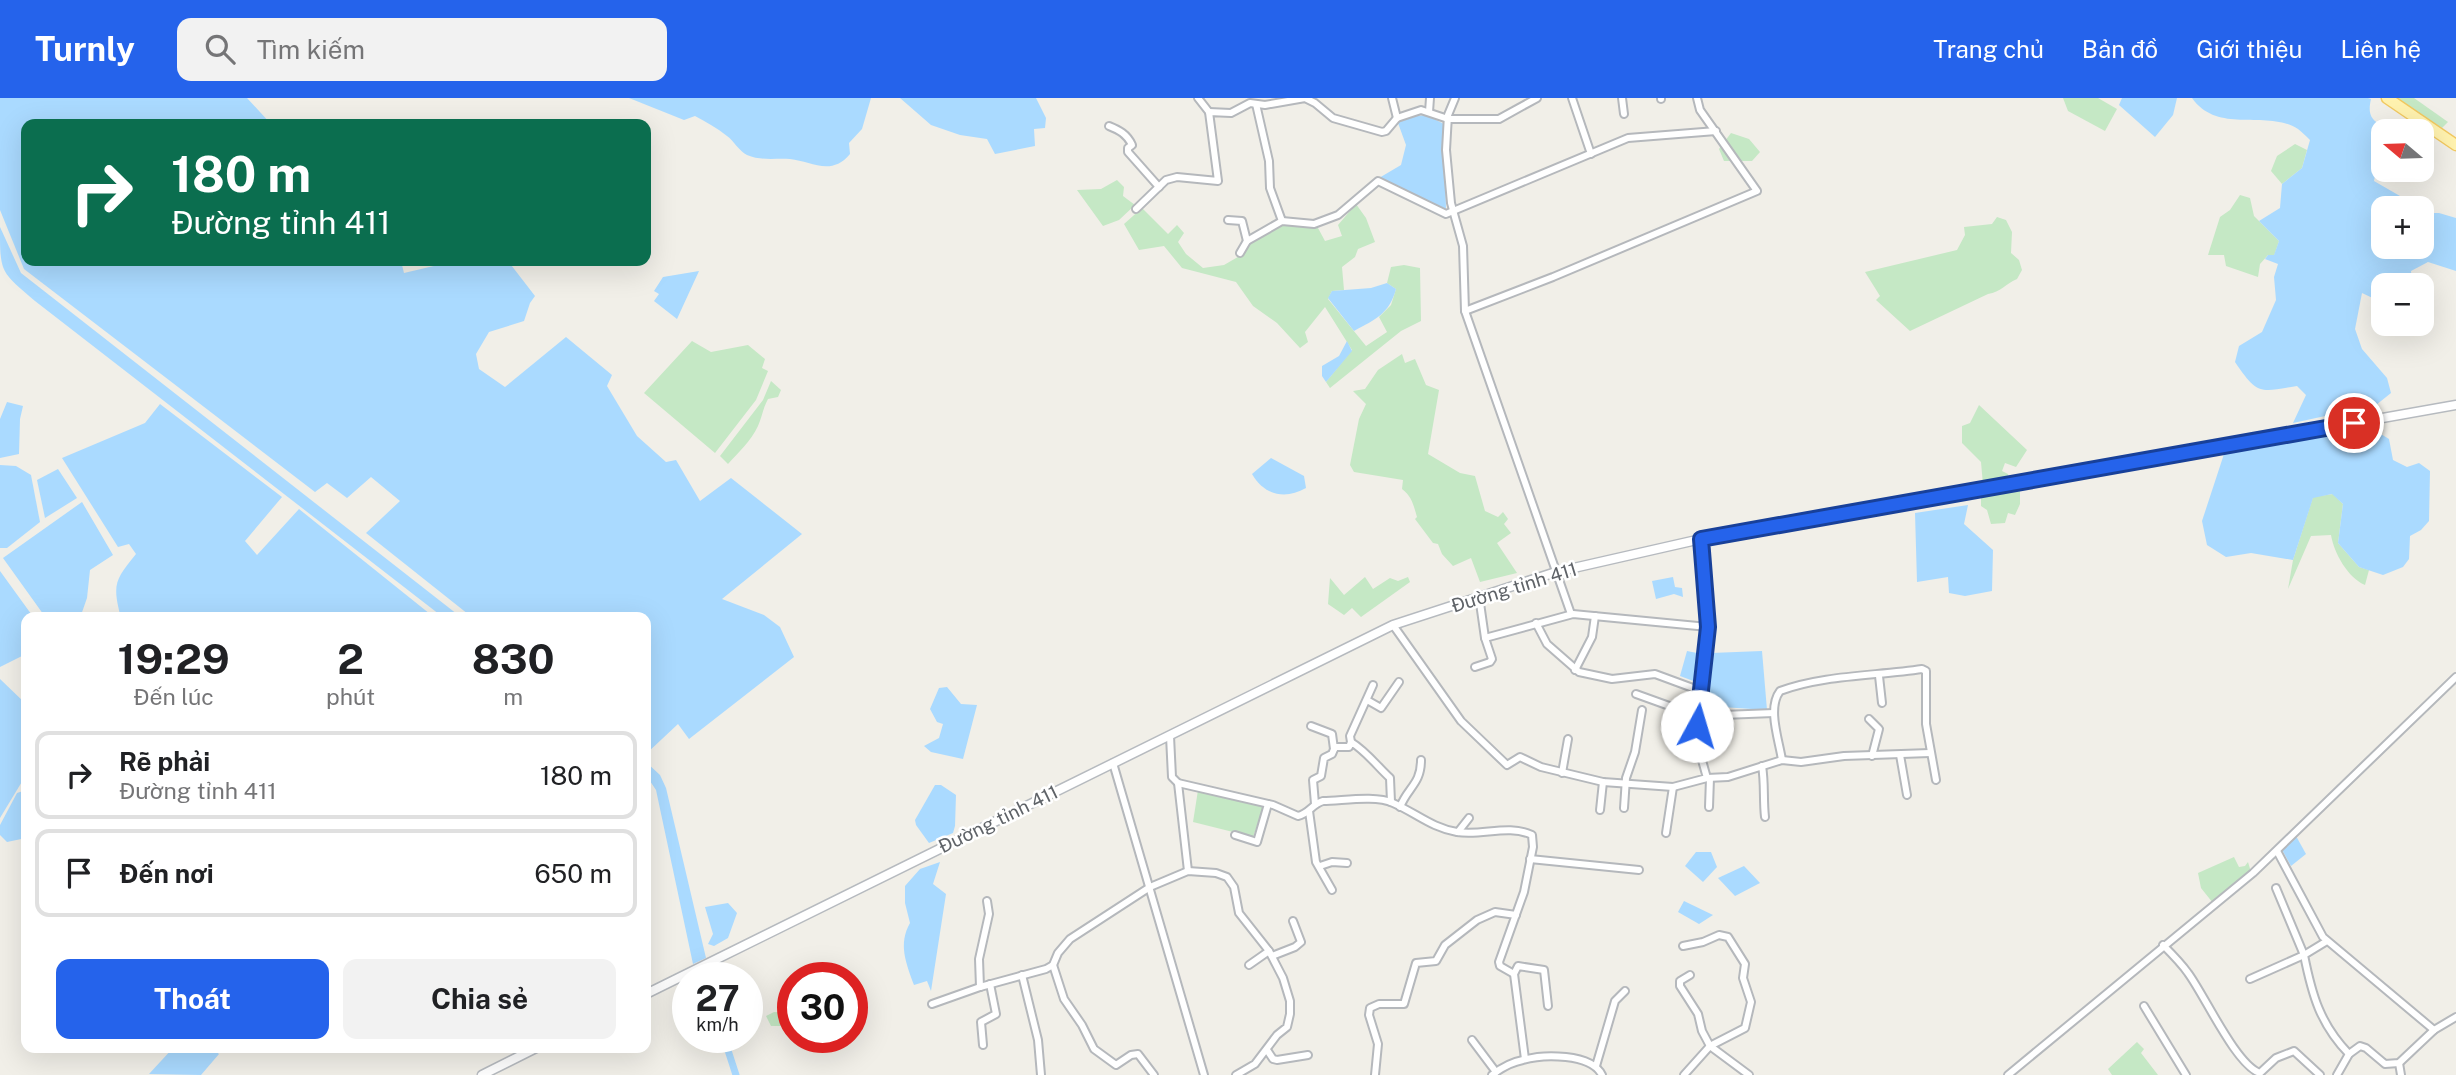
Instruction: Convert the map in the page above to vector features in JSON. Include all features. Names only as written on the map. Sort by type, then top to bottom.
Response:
[{"type":"main road","points":[[2387,98],[2456,145]]},
{"type":"main road","name":"Đường tỉnh 411","points":[[651,992],[1393,625],[1479,596],[1556,572],[1701,539],[2456,404]]},
{"type":"main road","points":[[482,1075],[526,1053]]},
{"type":"street","points":[[1136,209],[1166,180],[1177,177],[1218,181],[1209,112],[1198,98]]},
{"type":"street","points":[[1209,112],[1231,113],[1250,103],[1265,105],[1305,98],[1333,118],[1379,132],[1386,131],[1397,118],[1421,110],[1448,118],[1499,119],[1537,98]]},
{"type":"street","points":[[1392,98],[1397,118]]},
{"type":"street","points":[[1429,112],[1430,98]]},
{"type":"street","points":[[1455,98],[1448,118],[1446,150],[1454,212],[1463,246],[1465,311],[1571,614]]},
{"type":"street","points":[[1572,98],[1591,154]]},
{"type":"street","points":[[1622,98],[1624,114]]},
{"type":"street","points":[[1465,311],[1553,277],[1756,191],[1700,110],[1697,98]]},
{"type":"street","points":[[1256,104],[1269,161],[1270,188],[1282,221]]},
{"type":"street","points":[[1109,125],[1122,131],[1131,142],[1128,152],[1159,187]]},
{"type":"street","points":[[1240,253],[1247,241],[1282,221],[1314,224],[1338,215],[1378,181],[1446,214],[1628,138],[1716,131]]},
{"type":"street","points":[[1228,220],[1242,221],[1247,241]]},
{"type":"street","points":[[1701,539],[1708,627],[1697,716],[1698,746],[1708,778],[1709,807]]},
{"type":"street","points":[[1475,667],[1492,661],[1485,638],[1479,596]]},
{"type":"street","points":[[1485,638],[1571,614],[1708,627]]},
{"type":"street","points":[[1575,670],[1592,636],[1595,616]]},
{"type":"street","points":[[1536,623],[1547,644],[1575,670],[1612,679],[1655,674],[1701,691]]},
{"type":"street","points":[[1393,625],[1461,721],[1510,765],[1520,757],[1541,767],[1603,782],[1673,787],[1708,778],[1728,777],[1782,760],[1801,762],[1844,756],[1930,753]]},
{"type":"street","points":[[1782,760],[1774,713],[1780,691],[1824,679],[1879,676],[1922,669],[1926,671],[1926,724],[1936,780]]},
{"type":"street","points":[[1879,676],[1882,703]]},
{"type":"street","points":[[2008,1075],[2163,944],[2253,873],[2456,677]]},
{"type":"street","points":[[1367,700],[1381,708],[1399,681]]},
{"type":"street","points":[[1315,804],[1313,780],[1321,776],[1324,758],[1332,754],[1337,746],[1349,747],[1350,736],[1373,685]]},
{"type":"street","points":[[1636,694],[1697,716],[1774,713]]},
{"type":"street","points":[[1624,808],[1626,783],[1635,752],[1642,710]]},
{"type":"street","points":[[1869,719],[1878,729],[1872,756]]},
{"type":"street","points":[[1311,726],[1332,734],[1334,749]]},
{"type":"street","points":[[1170,736],[1172,776],[1178,783],[1188,871]]},
{"type":"street","points":[[1562,773],[1568,739]]},
{"type":"street","points":[[1351,742],[1365,751],[1375,766],[1390,778],[1391,802]]},
{"type":"street","points":[[1900,755],[1907,794]]},
{"type":"street","points":[[1401,807],[1405,796],[1420,775],[1421,760]]},
{"type":"street","points":[[1113,764],[1204,1075]]},
{"type":"street","points":[[1762,766],[1765,817]]},
{"type":"street","points":[[1600,810],[1603,782]]},
{"type":"street","points":[[1178,783],[1268,804],[1297,816],[1323,801],[1391,802],[1437,828],[1484,834],[1506,829],[1532,835],[1533,847],[1524,892],[1508,932],[1499,965],[1514,974]]},
{"type":"street","points":[[1666,833],[1673,787]]},
{"type":"street","points":[[1235,835],[1256,843],[1268,804]]},
{"type":"street","points":[[1309,811],[1315,856],[1332,890]]},
{"type":"street","points":[[1458,832],[1469,818]]},
{"type":"street","points":[[2277,850],[2327,941],[2434,1030]]},
{"type":"street","points":[[1530,859],[1639,870]]},
{"type":"street","points":[[1320,866],[1332,862],[1346,863]]},
{"type":"street","points":[[936,1003],[980,987],[1046,969],[1053,965],[1058,953],[1070,939],[1150,887],[1188,871],[1216,873],[1227,877],[1234,887],[1240,913],[1271,954],[1283,978],[1290,1001],[1287,1027],[1277,1035],[1268,1050],[1255,1064],[1237,1075],[1228,1075]]},
{"type":"street","points":[[2276,887],[2304,955],[2315,999],[2325,1024],[2349,1054]]},
{"type":"street","points":[[980,987],[979,959],[989,914],[987,901]]},
{"type":"street","points":[[1375,1075],[1378,1044],[1369,1015],[1370,1008],[1379,1004],[1404,1004],[1416,963],[1436,961],[1445,945],[1477,920],[1495,912],[1516,915]]},
{"type":"street","points":[[1249,965],[1271,954],[1295,947],[1301,942],[1293,921]]},
{"type":"street","points":[[1683,946],[1716,936],[1730,939],[1745,964],[1743,978],[1751,1002],[1747,1024],[1740,1032],[1710,1046],[1684,1075]]},
{"type":"street","points":[[2250,979],[2304,955],[2327,941]]},
{"type":"street","points":[[2163,944],[2188,973],[2238,1054],[2256,1072],[2260,1073],[2276,1058],[2294,1051],[2320,1075]]},
{"type":"street","points":[[1053,965],[1064,999],[1097,1052],[1116,1065],[1131,1055],[1138,1054],[1154,1075]]},
{"type":"street","points":[[1525,1059],[1514,974],[1518,966],[1544,970],[1548,1006]]},
{"type":"street","points":[[1022,975],[1038,1040],[1041,1075]]},
{"type":"street","points":[[1690,975],[1680,981],[1680,986],[1698,1014],[1702,1031],[1710,1046],[1749,1075]]},
{"type":"street","points":[[983,1045],[981,1022],[996,1014],[990,984]]},
{"type":"street","points":[[1596,1066],[1615,1000],[1625,991]]},
{"type":"street","points":[[2144,1006],[2186,1075]]},
{"type":"street","points":[[2337,1075],[2349,1054],[2360,1045],[2385,1064],[2399,1063],[2434,1030],[2456,1017]]},
{"type":"street","points":[[1472,1040],[1494,1074],[1525,1059],[1563,1057],[1596,1066],[1602,1075]]},
{"type":"street","points":[[1268,1050],[1273,1059],[1277,1060],[1308,1055]]},
{"type":"street","points":[[2399,1063],[2401,1075]]},
{"type":"green space","points":[[2063,98],[2098,98],[2117,109],[2105,131],[2068,111]]},
{"type":"green space","points":[[2395,98],[2414,98],[2448,122],[2442,128],[2434,123],[2434,119],[2428,119]]},
{"type":"green space","points":[[1731,133],[1749,139],[1760,152],[1752,161],[1724,161],[1719,149]]},
{"type":"green space","points":[[2295,144],[2307,150],[2302,168],[2282,184],[2271,171],[2277,156]]},
{"type":"green space","points":[[1117,180],[1124,187],[1123,196],[1135,205],[1119,220],[1103,226],[1077,190],[1101,189]]},
{"type":"green space","points":[[2240,195],[2250,198],[2254,216],[2279,241],[2274,256],[2268,255],[2260,264],[2258,277],[2226,266],[2224,255],[2208,255],[2220,217],[2230,210]]},
{"type":"green space","points":[[1356,204],[1366,218],[1375,242],[1358,249],[1355,257],[1342,267],[1344,290],[1332,291],[1328,299],[1366,346],[1387,332],[1379,317],[1391,305],[1396,289],[1387,283],[1391,267],[1404,265],[1420,268],[1421,321],[1401,331],[1330,388],[1326,382],[1352,350],[1325,307],[1305,332],[1308,342],[1300,348],[1277,323],[1253,306],[1236,282],[1182,268],[1164,246],[1139,250],[1124,224],[1142,208],[1168,234],[1177,225],[1184,233],[1178,242],[1186,254],[1203,268],[1224,265],[1243,254],[1250,241],[1282,223],[1318,228],[1325,241],[1342,236],[1338,225]]},
{"type":"green space","points":[[1997,217],[2006,220],[2012,232],[2011,253],[2019,260],[2022,270],[2017,279],[1996,292],[1910,331],[1876,300],[1880,296],[1865,272],[1957,250],[1965,235],[1964,227],[1992,224]]},
{"type":"green space","points":[[692,341],[711,352],[748,345],[765,359],[762,368],[768,371],[756,400],[715,453],[644,393]]},
{"type":"green space","points":[[1402,354],[1405,363],[1415,359],[1426,385],[1439,390],[1428,454],[1460,473],[1475,476],[1485,511],[1498,517],[1503,512],[1508,519],[1504,524],[1511,533],[1497,543],[1517,573],[1480,582],[1471,558],[1453,566],[1442,554],[1438,544],[1433,543],[1415,519],[1417,517],[1412,502],[1402,489],[1403,480],[1354,472],[1350,465],[1359,419],[1366,404],[1353,391],[1365,389],[1378,370]]},
{"type":"green space","points":[[771,381],[781,390],[778,397],[768,399],[755,431],[728,464],[720,456],[763,400]]},
{"type":"green space","points":[[1979,405],[2027,450],[2016,467],[2005,463],[2002,471],[2008,474],[2009,479],[1983,485],[1981,462],[1962,443],[1962,426],[1970,423]]},
{"type":"green space","points":[[2020,491],[2020,504],[2015,515],[2008,513],[2005,523],[1991,524],[1987,510],[1981,506],[1981,497]]},
{"type":"green space","points":[[2333,494],[2343,504],[2338,543],[2359,567],[2369,570],[2365,585],[2353,577],[2343,564],[2331,535],[2311,536],[2288,589],[2293,560],[2313,497]]},
{"type":"green space","points":[[1365,577],[1373,589],[1390,578],[1398,581],[1408,577],[1410,582],[1361,617],[1352,608],[1344,615],[1328,604],[1330,578],[1344,595]]},
{"type":"green space","points":[[1198,790],[1264,805],[1253,837],[1193,822]]},
{"type":"green space","points":[[2234,857],[2239,867],[2248,862],[2251,872],[2213,903],[2201,888],[2198,873]]},
{"type":"green space","points":[[777,1012],[777,1026],[771,1026],[766,1016]]},
{"type":"green space","points":[[2137,1042],[2144,1049],[2141,1053],[2158,1075],[2112,1075],[2108,1069]]},
{"type":"water","points":[[0,98],[247,98],[266,119],[21,119],[21,262],[0,210]]},
{"type":"water","points":[[629,98],[871,98],[862,129],[849,143],[850,154],[836,165],[821,166],[790,159],[752,157],[744,153],[730,138],[695,116],[684,120]]},
{"type":"water","points":[[900,98],[1036,98],[1046,118],[1045,128],[1034,129],[1035,146],[995,154],[987,139],[960,135],[931,125]]},
{"type":"water","points":[[2122,98],[2177,98],[2173,115],[2155,137],[2119,105]]},
{"type":"water","points":[[2192,98],[2371,99],[2370,112],[2373,119],[2371,119],[2371,182],[2400,196],[2371,196],[2371,259],[2434,259],[2434,213],[2456,218],[2456,271],[2428,262],[2411,273],[2371,273],[2371,297],[2362,293],[2355,329],[2362,349],[2387,378],[2391,393],[2376,405],[2293,423],[2306,395],[2297,386],[2275,390],[2261,389],[2249,381],[2235,362],[2239,346],[2262,332],[2276,300],[2274,277],[2278,264],[2265,259],[2268,255],[2274,255],[2279,241],[2259,221],[2280,208],[2282,184],[2302,168],[2310,140],[2286,123],[2229,119],[2215,116]]},
{"type":"water","points":[[1426,115],[1444,124],[1446,209],[1379,178],[1401,165],[1406,145],[1398,123],[1408,117]]},
{"type":"water","points":[[0,227],[21,273],[454,612],[436,612],[35,301],[9,277],[4,270]]},
{"type":"water","points":[[23,266],[402,266],[404,273],[434,266],[512,266],[535,296],[524,321],[489,332],[476,354],[479,369],[505,387],[566,337],[612,375],[607,386],[637,436],[666,462],[676,460],[700,501],[731,478],[802,534],[722,599],[764,615],[780,627],[794,657],[689,739],[678,724],[651,749],[651,612],[465,612],[366,533],[400,501],[371,477],[347,498],[327,483],[315,492]]},
{"type":"water","points":[[699,271],[677,319],[654,301],[659,294],[654,291],[663,277]]},
{"type":"water","points":[[1387,283],[1396,289],[1390,304],[1375,319],[1354,331],[1328,298],[1332,291],[1371,288]]},
{"type":"water","points":[[1347,341],[1352,351],[1326,382],[1322,376],[1322,366],[1339,356]]},
{"type":"water","points":[[7,402],[23,406],[19,454],[0,458],[0,419]]},
{"type":"water","points":[[160,404],[282,497],[245,541],[257,555],[299,509],[428,612],[120,612],[117,583],[136,554],[129,544],[118,547],[62,458],[145,423]]},
{"type":"water","points":[[2371,428],[2389,439],[2393,460],[2407,467],[2419,463],[2430,471],[2429,521],[2421,530],[2410,536],[2409,559],[2403,567],[2383,575],[2359,567],[2338,543],[2343,504],[2332,494],[2313,498],[2293,560],[2251,553],[2226,557],[2207,545],[2202,521],[2224,454]]},
{"type":"water","points":[[1271,458],[1304,476],[1306,488],[1283,494],[1263,487],[1252,474]]},
{"type":"water","points":[[0,465],[16,466],[31,475],[40,522],[7,548],[0,548]]},
{"type":"water","points":[[58,469],[77,498],[45,518],[37,480]]},
{"type":"water","points":[[82,502],[113,555],[90,570],[87,598],[82,612],[42,612],[3,558]]},
{"type":"water","points":[[1968,505],[1964,524],[1993,550],[1992,591],[1965,596],[1949,593],[1948,577],[1917,582],[1915,513]]},
{"type":"water","points":[[0,571],[30,612],[21,612],[21,656],[0,667]]},
{"type":"water","points":[[1673,577],[1675,587],[1682,588],[1683,597],[1674,594],[1656,599],[1652,581]]},
{"type":"water","points":[[1687,651],[1702,654],[1696,682],[1680,676]]},
{"type":"water","points":[[1762,651],[1767,710],[1707,706],[1702,703],[1711,653]]},
{"type":"water","points":[[0,679],[21,699],[21,783],[0,818]]},
{"type":"water","points":[[947,687],[961,704],[977,705],[963,759],[931,752],[924,746],[939,738],[943,724],[937,722],[930,709],[939,688]]},
{"type":"water","points":[[651,767],[660,775],[666,788],[706,958],[693,962],[656,790],[651,782]]},
{"type":"water","points":[[935,785],[941,785],[956,795],[955,826],[953,833],[929,843],[915,820]]},
{"type":"water","points":[[21,792],[21,839],[7,842],[0,835],[0,825],[17,793]]},
{"type":"water","points":[[2296,836],[2306,854],[2291,866],[2281,848]]},
{"type":"water","points":[[1696,852],[1711,852],[1717,867],[1703,882],[1685,866]]},
{"type":"water","points":[[940,862],[933,884],[946,894],[931,991],[927,981],[914,985],[906,961],[904,938],[910,923],[905,903],[905,886],[920,869]]},
{"type":"water","points":[[1744,866],[1760,883],[1735,896],[1718,878]]},
{"type":"water","points":[[1684,901],[1713,915],[1699,924],[1678,912]]},
{"type":"water","points":[[728,903],[737,913],[728,938],[714,946],[708,944],[713,934],[705,907]]},
{"type":"water","points":[[168,1053],[219,1054],[201,1075],[149,1074]]},
{"type":"waterway","points":[[729,1053],[736,1075]]},
{"type":"route","points":[[1697,726],[1708,627],[1701,539],[2354,423]]}]
